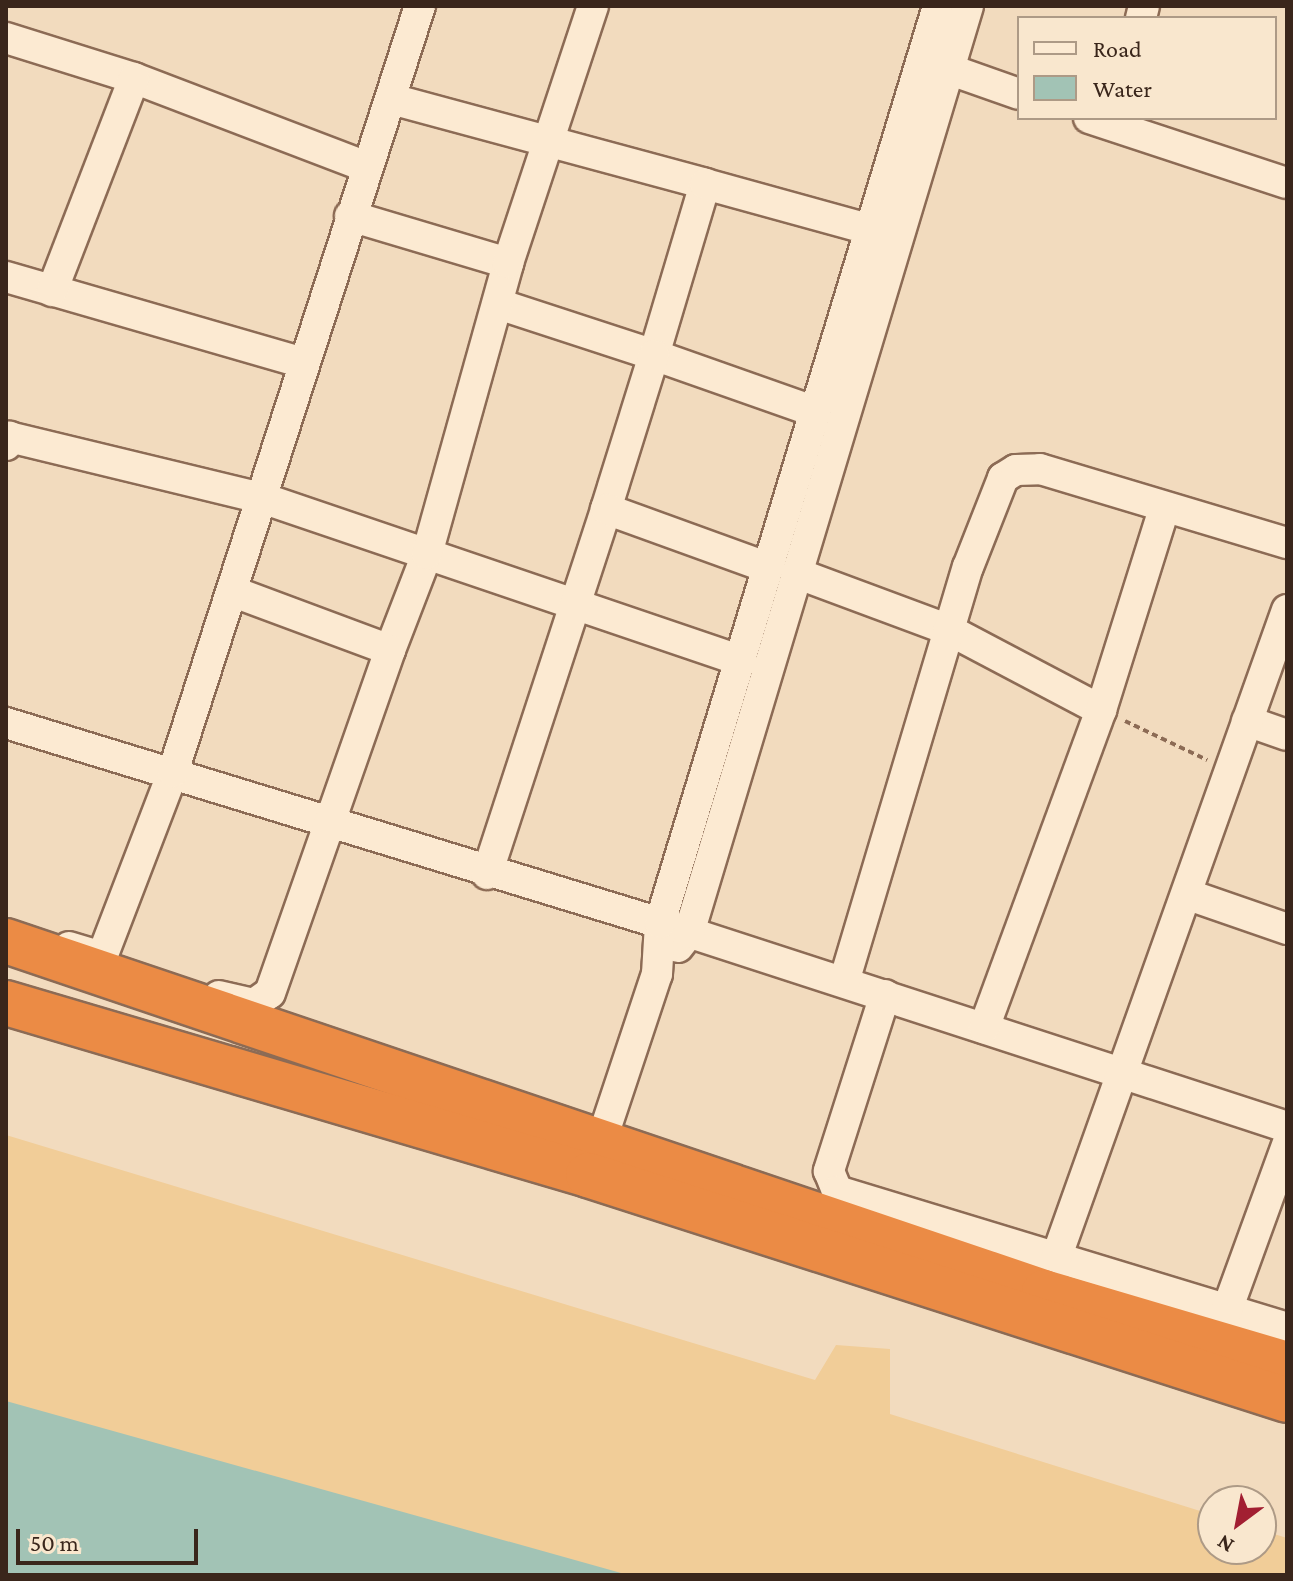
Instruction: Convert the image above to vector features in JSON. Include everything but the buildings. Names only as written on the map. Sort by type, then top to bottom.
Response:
[{"type":"highway","points":[[6,941],[596,1158],[1287,1400]]},
{"type":"highway","points":[[6,1003],[1051,1275],[1287,1364]]},
{"type":"street","points":[[102,957],[173,772],[234,592],[265,499],[301,362],[420,6]]},
{"type":"street","points":[[6,927],[243,1004],[263,1000],[427,554],[508,263],[593,6]]},
{"type":"street","points":[[657,974],[689,933],[782,570],[934,65],[938,6]]},
{"type":"street","points":[[596,1158],[657,974],[660,923],[742,661],[782,570],[813,411],[868,229],[934,65],[968,6]]},
{"type":"street","points":[[6,38],[134,78],[367,167]]},
{"type":"street","points":[[934,65],[1017,93]]},
{"type":"street","points":[[52,291],[134,78]]},
{"type":"street","points":[[391,99],[549,139],[868,229]]},
{"type":"street","points":[[1105,121],[1287,183]]},
{"type":"street","points":[[487,874],[606,509],[705,184]]},
{"type":"street","points":[[350,216],[508,263]]},
{"type":"street","points":[[6,277],[301,362]]},
{"type":"street","points":[[498,304],[813,411]]},
{"type":"street","points":[[7,440],[265,499],[742,661]]},
{"type":"street","points":[[844,982],[949,630],[996,488],[1016,470],[1040,469],[1164,509],[1287,543]]},
{"type":"street","points":[[606,509],[949,630],[1101,710]]},
{"type":"street","points":[[984,1028],[1101,710],[1164,509]]},
{"type":"street","points":[[234,592],[390,650]]},
{"type":"street","points":[[1051,1275],[1189,895],[1287,610]]},
{"type":"street","points":[[1247,721],[1287,735]]},
{"type":"street","points":[[6,723],[173,772],[487,874],[660,923],[984,1028],[1121,1077],[1287,1127]]},
{"type":"street","points":[[1189,895],[1287,929]]},
{"type":"street","points":[[885,995],[829,1171],[833,1187],[1051,1275],[1227,1310],[1287,1328]]},
{"type":"street","points":[[1227,1310],[1287,1145]]},
{"type":"path","points":[[1101,710],[1230,770]]},
{"type":"sand","points":[[6,1135],[815,1380],[836,1345],[890,1349],[890,1414],[1197,1510],[1197,1565],[1277,1565],[1277,1535],[1287,1538],[1287,1575],[492,1575],[6,1413]]},
{"type":"water","points":[[6,1401],[614,1571],[628,1575],[6,1575]]}]
